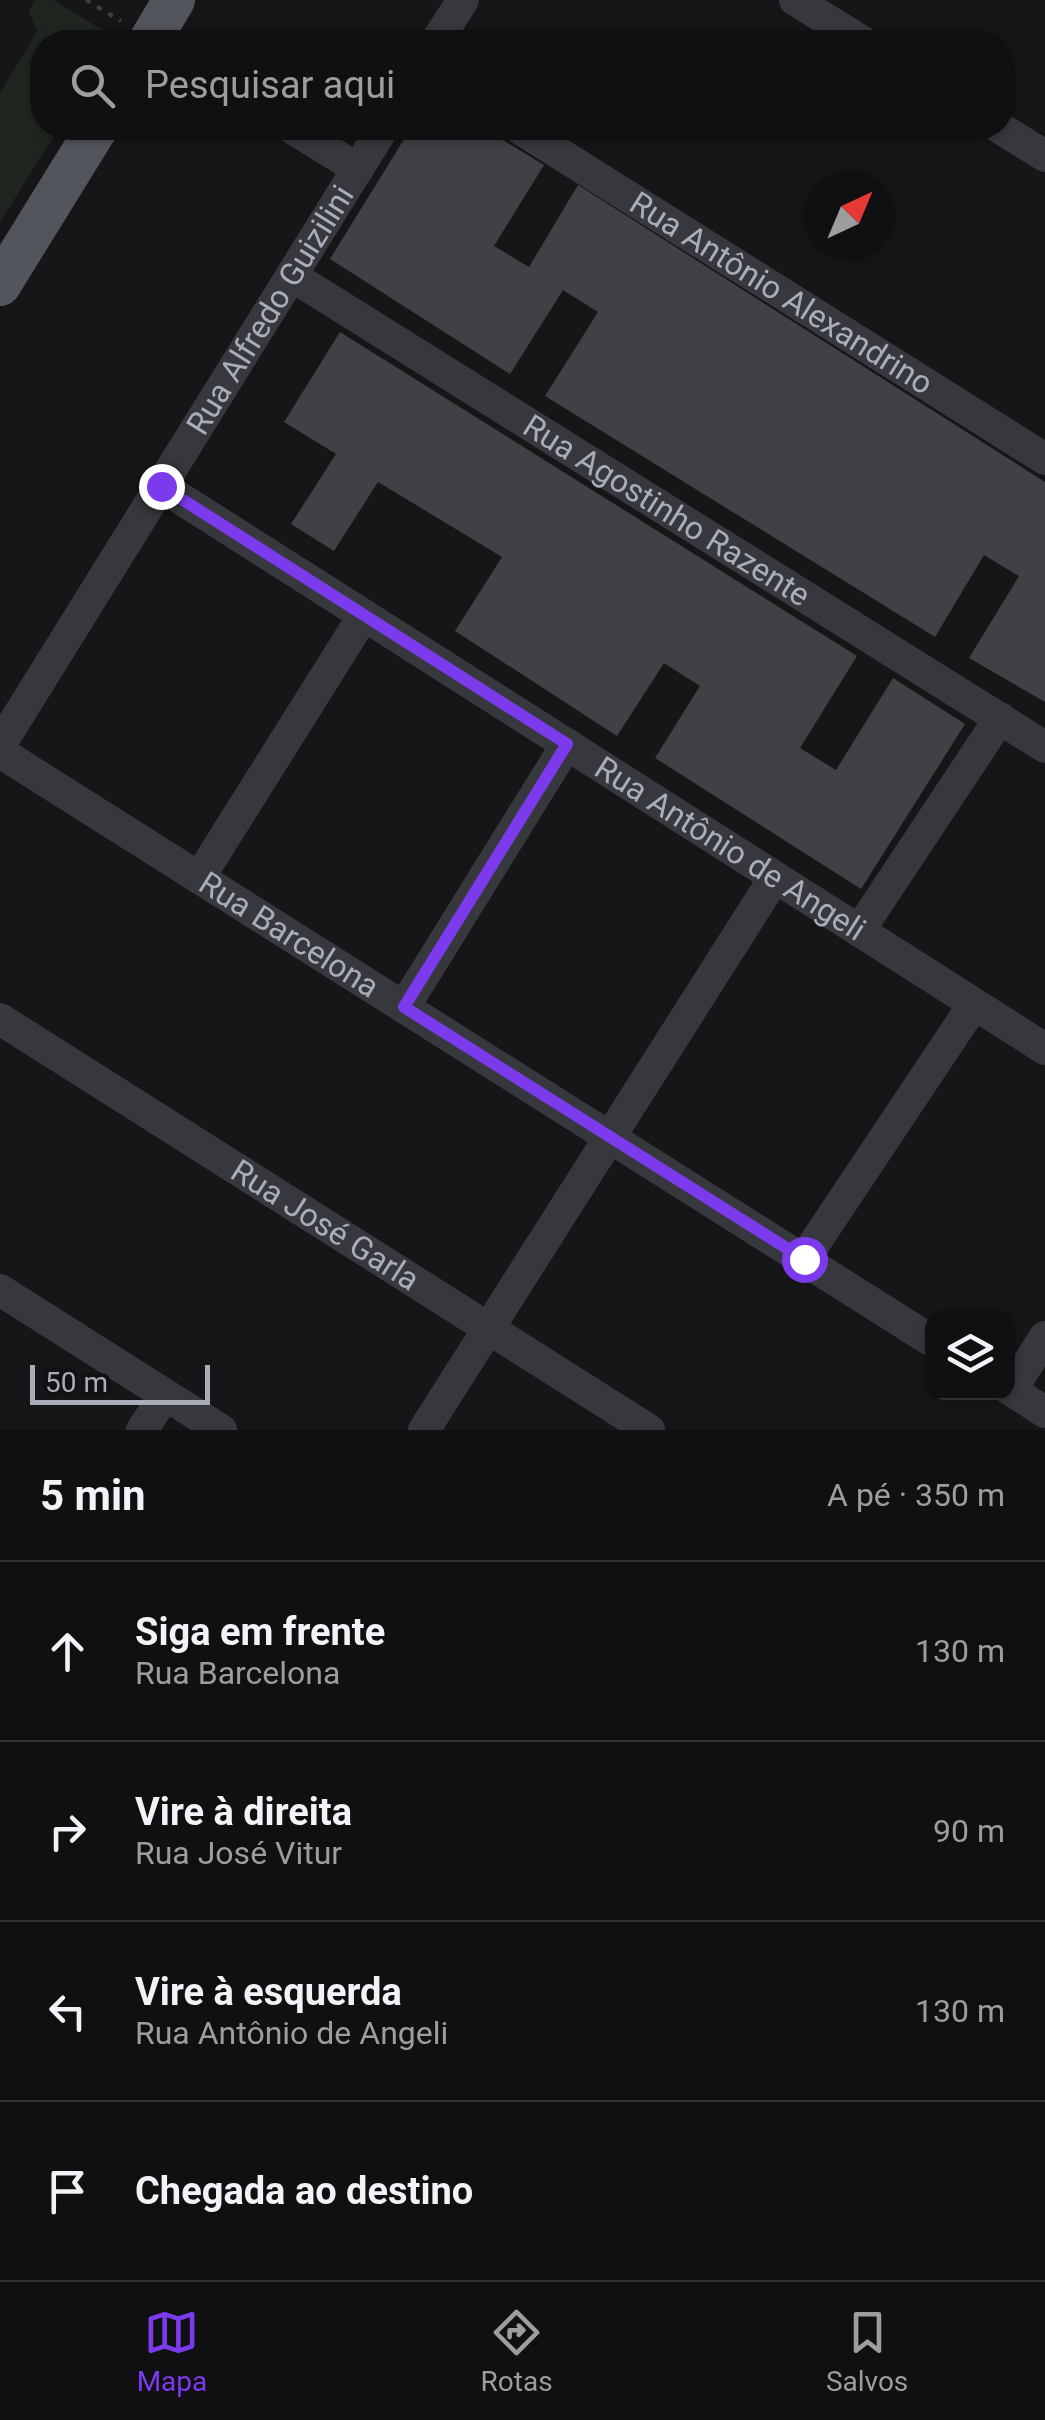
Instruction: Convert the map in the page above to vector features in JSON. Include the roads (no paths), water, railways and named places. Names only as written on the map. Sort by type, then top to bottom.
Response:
[{"type":"main road","points":[[158,30],[174,0]]},
{"type":"main road","points":[[5,268],[89,140]]},
{"type":"street","points":[[444,30],[463,0]]},
{"type":"street","points":[[815,5],[847,30]]},
{"type":"street","points":[[1015,137],[1045,156]]},
{"type":"street","points":[[311,140],[358,169]]},
{"type":"street","name":"Rua Alfredo Guizilini","points":[[0,748],[376,140]]},
{"type":"street","name":"Rua Antônio Alexandrino","points":[[538,140],[1045,459]]},
{"type":"street","name":"Rua Agostinho Razente","points":[[292,276],[1044,744]]},
{"type":"street","name":"Rua Antônio de Angeli","points":[[161,486],[1045,1049]]},
{"type":"street","points":[[199,878],[364,616]]},
{"type":"street","points":[[860,931],[1000,718]]},
{"type":"street","points":[[404,1007],[567,744]]},
{"type":"street","name":"Rua Barcelona","points":[[0,748],[925,1337]]},
{"type":"street","points":[[424,1430],[775,877]]},
{"type":"street","points":[[804,1259],[974,1004]]},
{"type":"street","name":"Rua José Garla","points":[[0,1019],[649,1430]]},
{"type":"street","points":[[0,1290],[221,1430]]},
{"type":"street","points":[[1015,1380],[1045,1337]]},
{"type":"street","points":[[1015,1393],[1045,1412]]},
{"type":"street","points":[[142,1430],[165,1394]]}]
